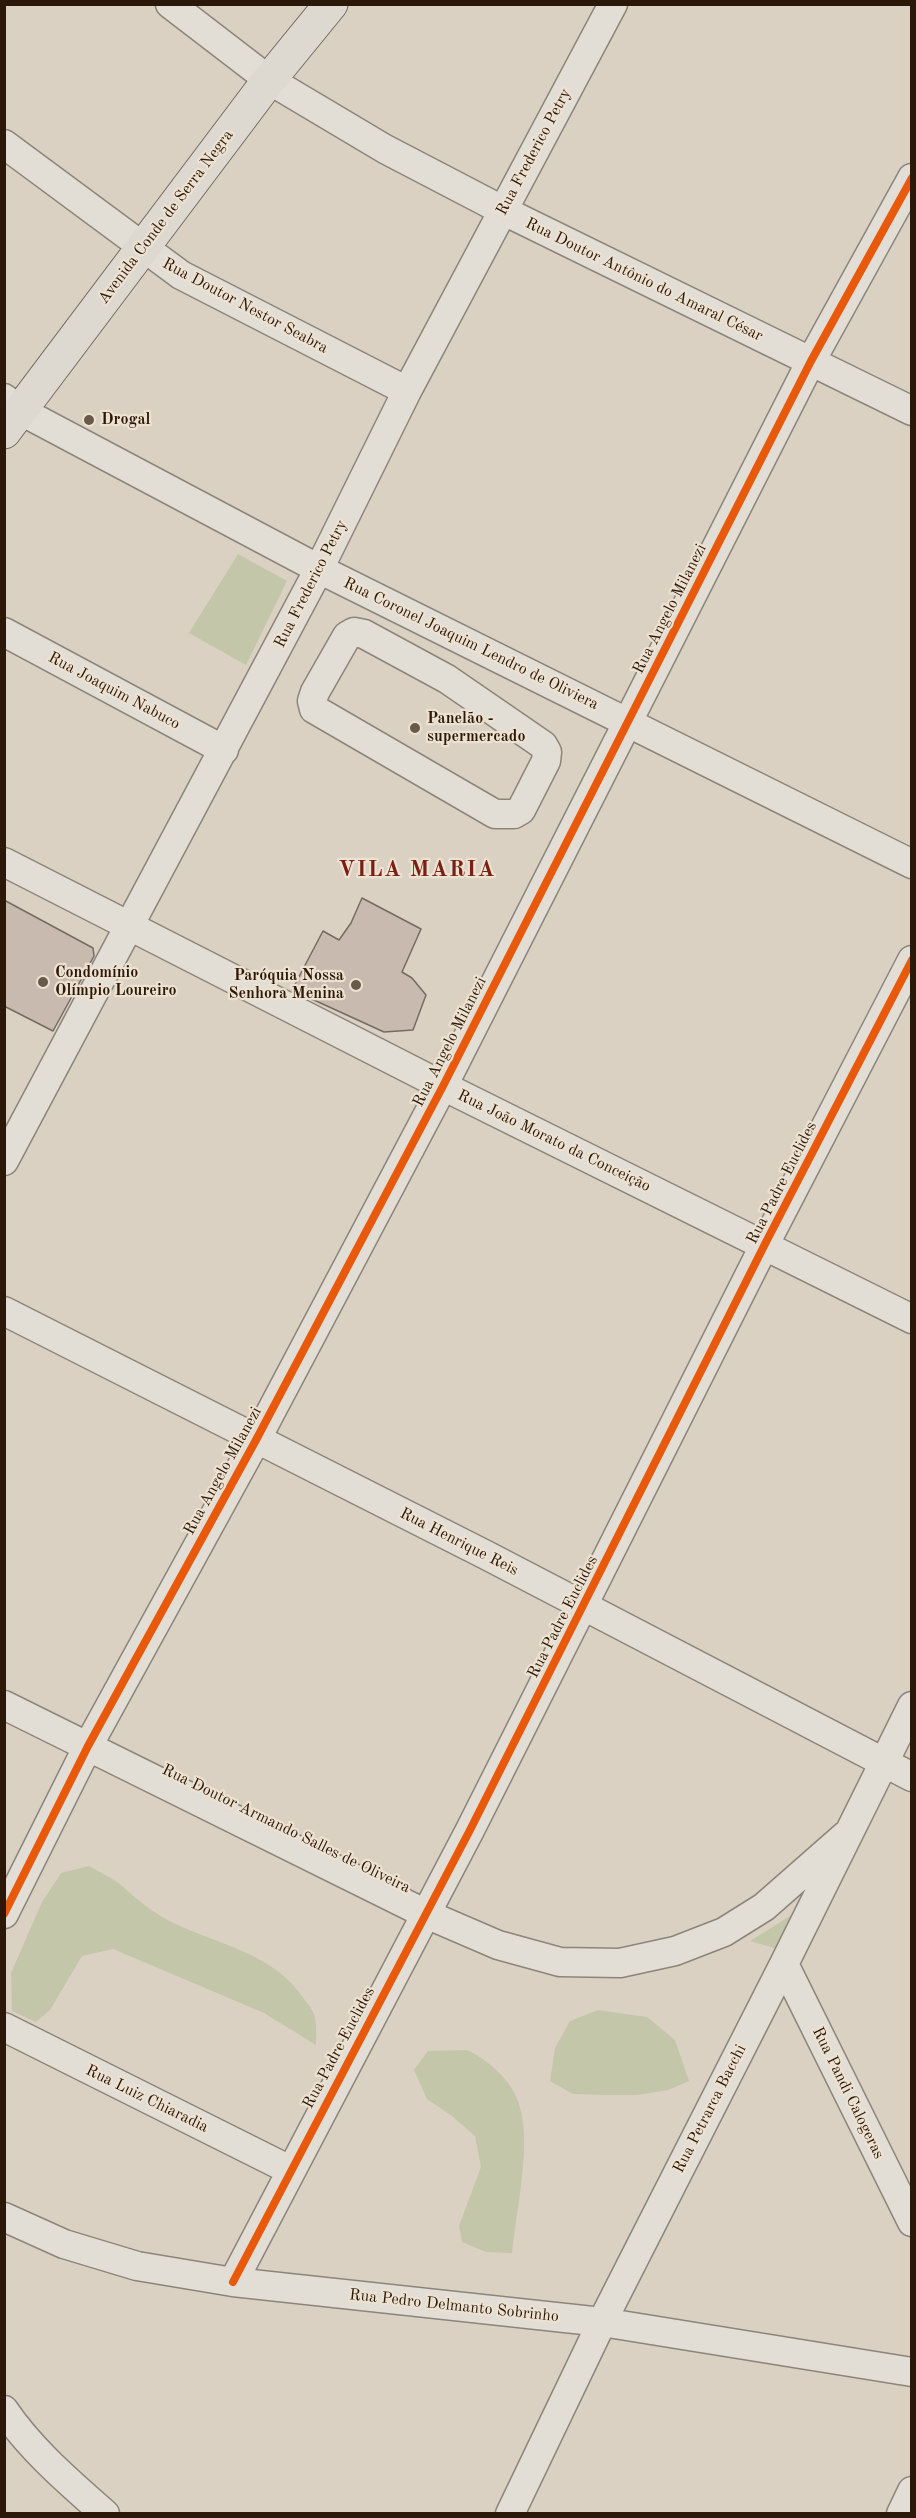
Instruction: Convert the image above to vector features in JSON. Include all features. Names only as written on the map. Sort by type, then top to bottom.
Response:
[{"type":"main road","name":"Avenida Conde de Serra Negra","points":[[10,414],[142,248],[269,80],[331,4]]},
{"type":"street","name":"Rua Doutor Antônio do Amaral César","points":[[170,4],[269,80],[385,149],[502,210],[912,411]]},
{"type":"street","name":"Rua Frederico Petry","points":[[4,1161],[224,750],[319,569],[407,391],[613,4]]},
{"type":"street","name":"Rua Doutor Nestor Seabra","points":[[4,144],[181,275],[407,391]]},
{"type":"street","name":"Rua Angelo Milanezi","points":[[4,1914],[88,1746],[256,1440],[443,1086],[811,361],[904,202],[912,178]]},
{"type":"street","name":"Rua Coronel Joaquim Lendro de Oliviera","points":[[10,414],[489,655],[912,864]]},
{"type":"street","name":"Rua Joaquim Nabuco","points":[[4,632],[224,750]]},
{"type":"street","points":[[354,632],[364,634],[465,691],[543,746],[547,752],[543,769],[521,810],[514,814],[495,814],[314,709],[312,701],[347,636],[354,632]]},
{"type":"street","points":[[465,691],[489,655]]},
{"type":"street","name":"Rua João Morato da Conceição","points":[[4,862],[443,1086],[912,1319]]},
{"type":"street","name":"Rua Padre Euclides","points":[[232,2282],[426,1914],[765,1244],[912,960]]},
{"type":"street","name":"Rua Henrique Reis","points":[[4,1311],[583,1606],[912,1777]]},
{"type":"street","name":"Rua Doutor Armando Salles de Oliveira","points":[[4,1705],[426,1914],[498,1945],[560,1962],[620,1963],[675,1951],[724,1932],[764,1907],[846,1835]]},
{"type":"street","name":"Rua Petrarca Bacchi","points":[[510,2514],[602,2322],[912,1706]]},
{"type":"street","name":"Rua Pandi Calogeras","points":[[784,1964],[912,2222]]},
{"type":"street","name":"Rua Luiz Chiaradia","points":[[4,2027],[290,2170]]},
{"type":"street","name":"Rua Pedro Delmanto Sobrinho","points":[[9,2227],[137,2266],[232,2282],[602,2322],[912,2372]]},
{"type":"street","points":[[4,2410],[15,2425],[65,2478],[105,2514]]},
{"type":"street","points":[[901,2514],[912,2491]]},
{"type":"green space","points":[[238,554],[287,581],[246,665],[189,633]]},
{"type":"green space","points":[[89,1866],[117,1882],[145,1906],[164,1918],[240,1950],[275,1969],[291,1983],[312,2010],[316,2021],[316,2045],[264,2013],[113,1949],[82,1956],[50,2010],[36,2022],[12,2011],[11,1973],[42,1902],[61,1873]]},
{"type":"green space","points":[[803,1908],[781,1950],[750,1941]]},
{"type":"green space","points":[[598,2010],[647,2017],[675,2040],[689,2081],[668,2090],[637,2095],[606,2095],[573,2094],[550,2081],[555,2048],[570,2021]]},
{"type":"green space","points":[[467,2050],[490,2064],[504,2078],[518,2101],[522,2118],[524,2156],[512,2253],[486,2252],[462,2242],[459,2226],[481,2167],[475,2136],[427,2099],[414,2070],[428,2051]]},
{"type":"building","name":"Paróquia Nossa Senhora Menina","points":[[362,898],[421,929],[402,972],[412,978],[426,995],[413,1030],[384,1032],[292,990],[323,931],[339,940],[351,923]]},
{"type":"building","name":"Condomínio Olímpio Loureiro","points":[[4,900],[93,948],[94,956],[53,1031],[4,1006]]},
{"type":"cycle path","points":[[4,1914],[88,1746],[256,1440],[443,1086],[811,361],[912,178]]},
{"type":"cycle path","points":[[233,2282],[470,1830],[765,1244],[912,960]]},
{"type":"place","name":"Drogal","points":[[89,420]]},
{"type":"place","name":"Panelão - supermercado","points":[[415,728]]},
{"type":"place","name":"Condomínio Olímpio Loureiro","points":[[43,982]]},
{"type":"place","name":"Paróquia Nossa Senhora Menina","points":[[356,985]]},
{"type":"district","name":"VILA MARIA","points":[[417,870]]}]
